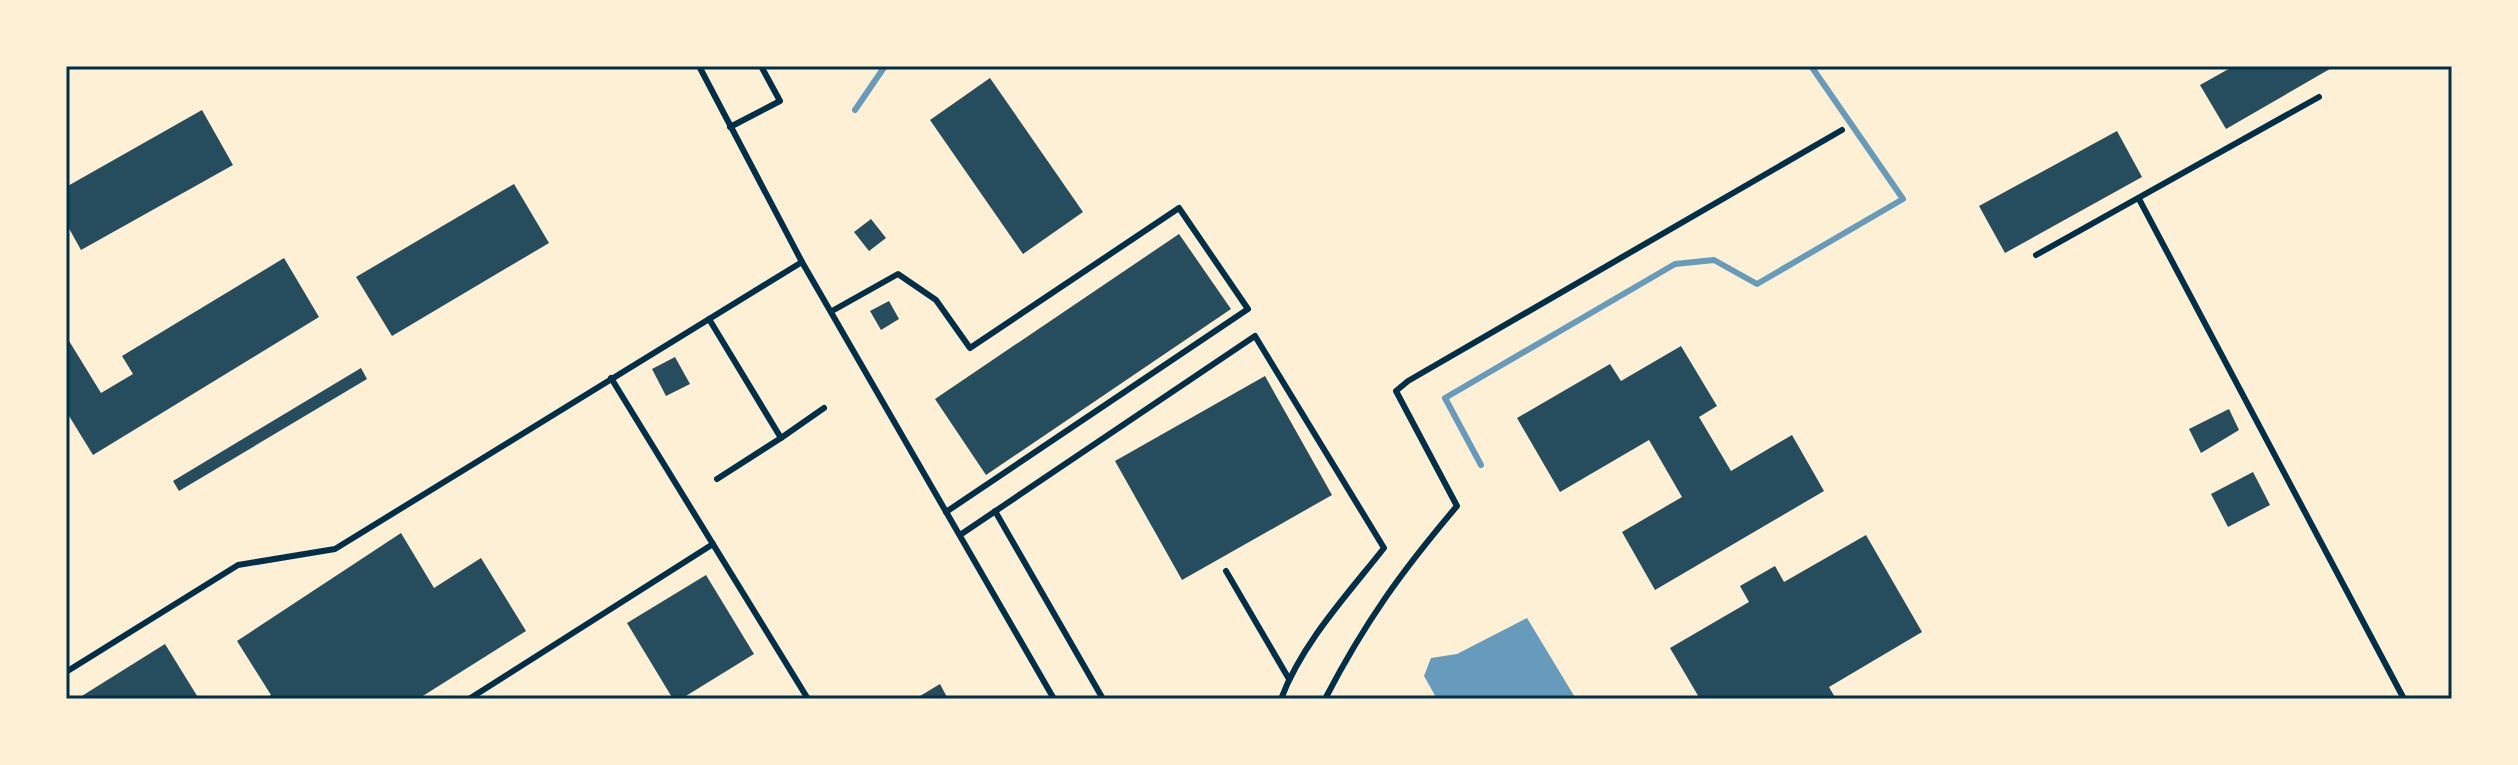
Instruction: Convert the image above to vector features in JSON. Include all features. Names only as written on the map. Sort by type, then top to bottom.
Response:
[{"type":"lane","points":[[699,66],[802,262],[1054,699]]},
{"type":"lane","points":[[730,127],[780,101],[761,66]]},
{"type":"lane","points":[[2036,255],[2319,97]]},
{"type":"lane","points":[[1325,699],[1358,635],[1395,580],[1457,506],[1396,391],[1408,381],[1842,130]]},
{"type":"lane","points":[[2139,199],[2404,699]]},
{"type":"lane","points":[[832,311],[898,274],[936,300],[970,348],[1179,208],[1248,309],[946,512]]},
{"type":"lane","points":[[66,672],[238,565],[335,549],[802,262]]},
{"type":"lane","points":[[709,319],[781,438]]},
{"type":"lane","points":[[960,535],[1255,336],[1384,548],[1331,614],[1289,679],[1281,699]]},
{"type":"lane","points":[[611,378],[808,699]]},
{"type":"lane","points":[[717,479],[824,408]]},
{"type":"lane","points":[[995,511],[1103,699]]},
{"type":"lane","points":[[469,699],[713,544]]},
{"type":"lane","points":[[1226,571],[1289,679]]},
{"type":"water","points":[[1527,618],[1576,699],[1437,699],[1424,676],[1431,658],[1457,654]]},
{"type":"building","points":[[2234,66],[2335,66],[2226,129],[2200,85]]},
{"type":"building","points":[[990,78],[1083,212],[1023,254],[930,120]]},
{"type":"building","points":[[202,110],[233,165],[81,250],[66,223],[66,187]]},
{"type":"building","points":[[2117,131],[2142,177],[2005,253],[1979,206]]},
{"type":"building","points":[[514,184],[549,243],[392,336],[356,277]]},
{"type":"building","points":[[871,219],[886,238],[869,251],[854,232]]},
{"type":"building","points":[[1179,234],[1231,309],[986,475],[935,399]]},
{"type":"building","points":[[284,258],[319,317],[93,455],[66,411],[66,336],[101,393],[133,374],[122,356]]},
{"type":"building","points":[[889,301],[899,319],[881,330],[870,311]]},
{"type":"building","points":[[1681,346],[1717,406],[1699,417],[1731,471],[1792,435],[1824,491],[1655,590],[1622,532],[1682,497],[1649,440],[1560,492],[1517,418],[1610,364],[1621,381]]},
{"type":"building","points":[[675,357],[690,384],[666,396],[652,369]]},
{"type":"building","points":[[361,368],[367,379],[179,491],[173,481]]},
{"type":"building","points":[[1265,376],[1332,495],[1182,580],[1115,461]]},
{"type":"building","points":[[2229,409],[2239,430],[2201,453],[2189,429]]},
{"type":"building","points":[[2253,472],[2270,505],[2228,527],[2211,494]]},
{"type":"building","points":[[401,533],[434,588],[481,558],[526,631],[418,699],[264,699],[271,695],[237,641]]},
{"type":"building","points":[[1866,535],[1922,632],[1829,687],[1836,699],[1700,699],[1670,648],[1749,602],[1740,586],[1775,566],[1784,582]]},
{"type":"building","points":[[706,575],[754,654],[681,699],[673,699],[627,623]]},
{"type":"building","points":[[165,644],[199,699],[77,699]]},
{"type":"building","points":[[940,684],[948,699],[915,699]]},
{"type":"waterway","points":[[855,110],[885,66]]},
{"type":"waterway","points":[[1481,465],[1445,398],[1675,264],[1714,260],[1757,284],[1903,199],[1811,66]]}]
